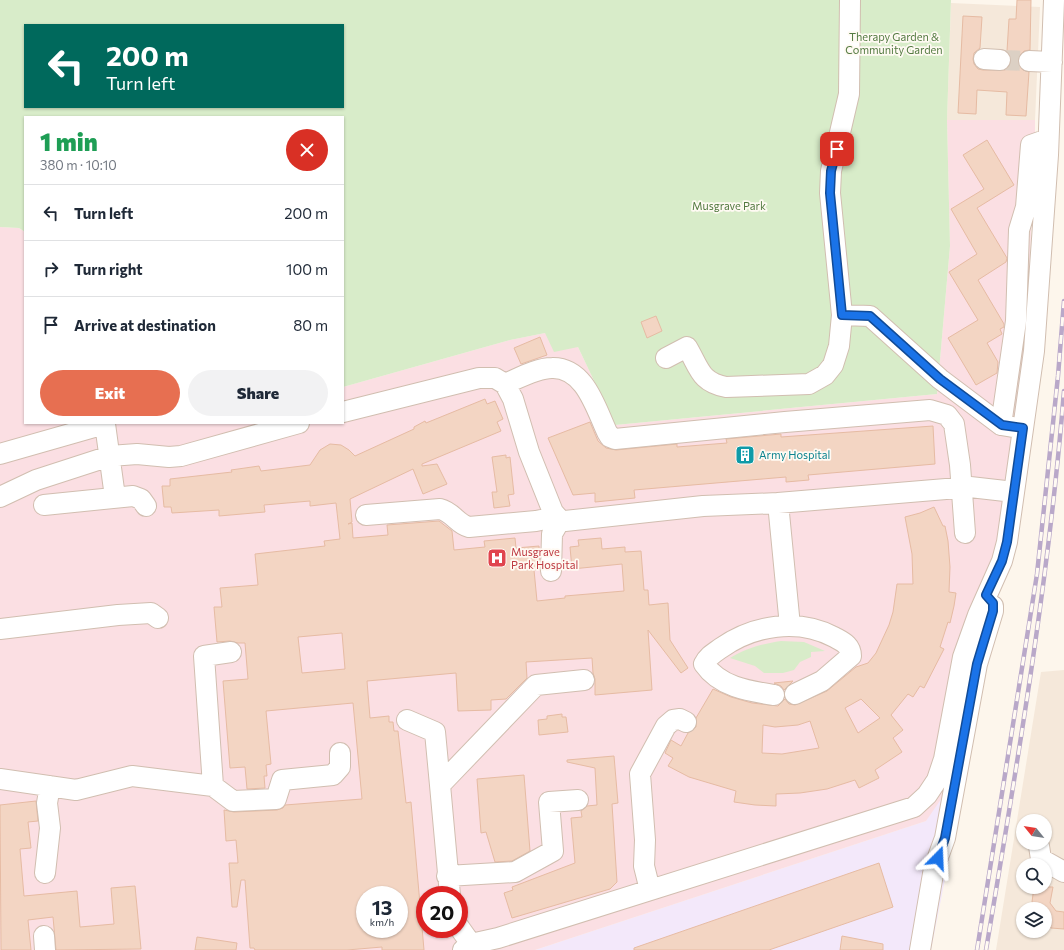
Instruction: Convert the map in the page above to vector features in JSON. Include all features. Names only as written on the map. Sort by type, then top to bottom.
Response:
[{"type":"street","points":[[666,358],[688,347],[703,377],[713,384],[726,387],[809,384],[825,375],[833,365],[839,346],[842,315],[830,193],[831,171],[849,94],[850,0]]},
{"type":"street","points":[[467,947],[914,807],[927,795],[937,780],[944,759],[964,657],[986,595],[1002,561],[1007,542],[1034,351],[1048,139],[1054,0]]},
{"type":"street","points":[[1029,61],[1052,62]]},
{"type":"street","points":[[1002,425],[1016,321],[1019,230],[1026,207],[1031,145],[1048,139]]},
{"type":"street","points":[[842,315],[870,316],[940,379],[1002,425],[1023,428]]},
{"type":"street","points":[[505,384],[544,369],[560,369],[569,372],[578,378],[587,390],[607,432],[610,437],[615,439],[785,422],[930,410],[947,415],[954,424],[961,488],[958,524]]},
{"type":"street","points":[[344,412],[479,378],[495,378],[505,384],[513,399],[529,452],[558,518],[552,534],[551,571]]},
{"type":"street","points":[[0,454],[105,424],[115,497]]},
{"type":"street","points":[[0,497],[36,480],[110,456],[137,454],[169,458],[181,456],[295,424]]},
{"type":"street","points":[[366,515],[440,509],[447,511],[462,526],[469,527],[558,518],[570,522],[703,506],[778,503],[961,488],[1014,492]]},
{"type":"street","points":[[44,505],[133,496],[141,499],[146,506]]},
{"type":"street","points":[[778,503],[790,626]]},
{"type":"street","points":[[920,950],[934,868],[945,838],[977,664],[993,611],[993,603],[986,595]]},
{"type":"street","points":[[0,628],[151,613],[158,618]]},
{"type":"street","points":[[774,695],[738,688],[719,680],[704,664],[707,658],[735,638],[775,626],[790,626],[812,629],[845,643],[851,650],[852,656],[822,682],[795,694]]},
{"type":"street","points":[[213,786],[204,656],[231,652]]},
{"type":"street","points":[[440,785],[536,685],[584,680]]},
{"type":"street","points":[[650,890],[653,870],[645,840],[640,774],[666,726],[673,720],[680,719],[686,722]]},
{"type":"street","points":[[407,720],[435,732],[448,885],[515,872],[553,851],[549,802],[578,800]]},
{"type":"street","points":[[0,779],[76,790],[132,776],[213,786],[233,800],[276,799],[282,780],[333,775],[340,767],[340,753]]},
{"type":"street","points":[[46,873],[50,828],[47,803],[50,786]]},
{"type":"street","points":[[1040,850],[1041,859],[1064,872]]},
{"type":"shaded area","points":[[951,3],[1040,7],[1035,120],[947,120]]},
{"type":"shaded area","name":"Musgrave Park Hospital","points":[[947,120],[1035,120],[1035,151],[1026,339],[1014,459],[948,789],[926,821],[535,950],[0,950],[0,227],[19,228],[24,231],[24,424],[344,424],[344,387],[510,340],[545,333],[578,347],[615,425],[937,394],[950,246]]},
{"type":"shaded area","points":[[989,657],[931,950],[535,950],[926,821]]},
{"type":"shaded area","points":[[1064,670],[1064,950],[996,950],[1016,826],[1016,850],[1052,850],[1052,814],[1018,814],[1041,672]]},
{"type":"green space","name":"Musgrave Park","points":[[0,0],[951,0],[947,120],[950,246],[937,394],[615,425],[578,347],[554,352],[545,333],[510,340],[344,387],[344,116],[24,116],[24,231],[19,228],[0,227]]},
{"type":"green space","points":[[781,641],[804,642],[825,651],[811,652],[811,657],[800,662],[794,670],[783,673],[764,673],[755,666],[730,658],[755,647]]},
{"type":"building","points":[[1017,0],[1031,0],[1030,50],[1024,51],[1020,55],[1018,61],[1023,70],[1029,72],[1026,116],[1006,115],[1007,92],[977,90],[976,114],[958,113],[963,16],[982,17],[980,48],[974,53],[974,64],[978,69],[983,70],[1005,70],[1009,67],[1011,61],[1010,55],[1007,51],[1009,19],[1016,19]]},
{"type":"building","points":[[987,140],[1014,185],[977,208],[1007,258],[1006,262],[978,280],[1004,324],[1004,327],[1000,329],[1002,334],[987,343],[998,362],[997,373],[976,385],[948,338],[978,320],[949,272],[977,254],[951,209],[984,189],[963,155]]},
{"type":"building","points":[[656,316],[662,331],[647,338],[641,322]]},
{"type":"building","points":[[540,337],[547,355],[521,364],[514,348]]},
{"type":"building","points":[[485,399],[487,404],[495,401],[503,419],[497,422],[501,431],[422,464],[422,466],[437,464],[447,484],[423,494],[413,469],[350,499],[352,522],[348,524],[352,523],[353,538],[388,535],[387,525],[439,521],[452,531],[454,550],[485,547],[484,541],[515,538],[516,548],[539,546],[540,569],[534,570],[537,601],[565,598],[565,596],[624,591],[622,564],[572,569],[570,547],[579,546],[578,540],[601,538],[602,549],[625,547],[625,552],[641,551],[644,590],[648,590],[649,605],[668,603],[670,640],[688,668],[681,673],[648,630],[652,690],[595,695],[595,679],[592,658],[526,662],[527,678],[506,699],[491,700],[491,710],[458,711],[456,673],[367,681],[370,718],[389,716],[389,722],[393,722],[394,731],[398,731],[406,803],[411,802],[418,886],[416,886],[416,938],[423,938],[424,950],[382,950],[382,947],[347,950],[255,950],[254,948],[250,948],[245,880],[241,880],[237,907],[232,907],[229,863],[238,863],[236,840],[226,841],[224,810],[234,812],[277,810],[283,808],[285,805],[362,799],[353,703],[266,711],[271,764],[266,765],[267,776],[264,776],[265,788],[247,789],[245,767],[230,768],[223,681],[248,679],[245,643],[230,641],[217,642],[214,607],[222,607],[220,588],[258,585],[255,554],[325,546],[324,541],[340,539],[336,503],[310,506],[310,501],[264,505],[265,512],[219,516],[219,510],[172,513],[171,507],[164,507],[162,486],[170,486],[170,479],[232,472],[231,470],[259,466],[261,471],[310,465],[320,450],[330,444],[341,445],[355,456],[414,429],[414,427],[425,421],[426,423]],"holes":[[[342,633],[345,669],[302,673],[298,637]]]},
{"type":"building","name":"Army Hospital","points":[[590,422],[598,441],[606,448],[616,450],[677,444],[677,447],[727,443],[726,439],[781,434],[781,437],[933,426],[935,464],[808,475],[809,480],[786,482],[786,477],[634,490],[635,498],[595,502],[595,493],[573,495],[548,438]]},
{"type":"building","points":[[506,455],[506,458],[510,457],[514,494],[508,495],[510,506],[494,508],[492,492],[497,492],[492,457]]},
{"type":"building","points":[[934,507],[943,526],[945,526],[950,567],[949,592],[956,593],[954,606],[950,623],[948,622],[940,647],[944,649],[924,688],[920,686],[913,697],[908,694],[891,715],[903,730],[893,738],[902,752],[875,770],[879,778],[859,788],[855,780],[827,789],[800,793],[776,794],[776,806],[755,805],[734,802],[736,791],[689,777],[668,766],[673,758],[665,753],[671,740],[681,746],[688,733],[696,727],[696,718],[713,689],[731,697],[752,703],[778,706],[785,699],[789,704],[795,705],[827,691],[856,667],[868,663],[876,653],[889,625],[893,612],[897,584],[913,584],[912,554],[905,517]],"holes":[[[861,699],[880,718],[858,733],[845,708]],[[810,721],[819,748],[782,754],[762,753],[763,725],[775,727],[798,725]]]},
{"type":"building","points":[[793,681],[784,690],[781,686],[774,683]]},
{"type":"building","points":[[562,714],[562,717],[566,717],[568,732],[539,735],[538,720],[547,719],[547,716]]},
{"type":"building","points":[[614,756],[618,803],[612,804],[617,882],[610,889],[512,918],[504,893],[513,890],[512,887],[575,863],[571,818],[582,817],[581,811],[587,806],[597,805],[595,768],[567,762],[567,760]]},
{"type":"building","points":[[524,775],[530,851],[512,861],[495,862],[486,832],[481,833],[477,779]]},
{"type":"building","points":[[36,801],[38,821],[28,822],[31,848],[20,849],[24,896],[77,891],[80,927],[114,924],[111,888],[135,886],[141,949],[56,950],[53,917],[28,920],[31,950],[1,950],[0,805]]},
{"type":"building","points":[[879,863],[893,907],[769,950],[634,950],[634,948]]},
{"type":"building","points":[[1033,894],[1052,894],[1050,902],[1032,902]]},
{"type":"building","points":[[1052,906],[1056,911],[1064,912],[1064,929],[1052,928]]},
{"type":"building","points":[[842,936],[883,944],[883,950],[840,950]]},
{"type":"building","points":[[197,937],[237,943],[236,950],[195,950]]},
{"type":"tunnel","points":[[1000,60],[1029,61]]},
{"type":"railway","points":[[977,950],[1037,574],[1058,376],[1064,301]]},
{"type":"railway","points":[[986,950],[1041,602],[1058,461],[1064,391]]},
{"type":"place","name":"Army Hospital","points":[[745,455]]},
{"type":"place","name":"Musgrave Park Hospital","points":[[497,558]]},
{"type":"route","points":[[837,149],[831,171],[830,193],[842,315],[870,316],[940,379],[1002,425],[1023,428],[1007,542],[1002,561],[986,595],[993,603],[993,611],[979,655],[945,838],[938,858]]},
{"type":"park label","name":"Therapy Garden & Community Garden","points":[[894,43]]}]
